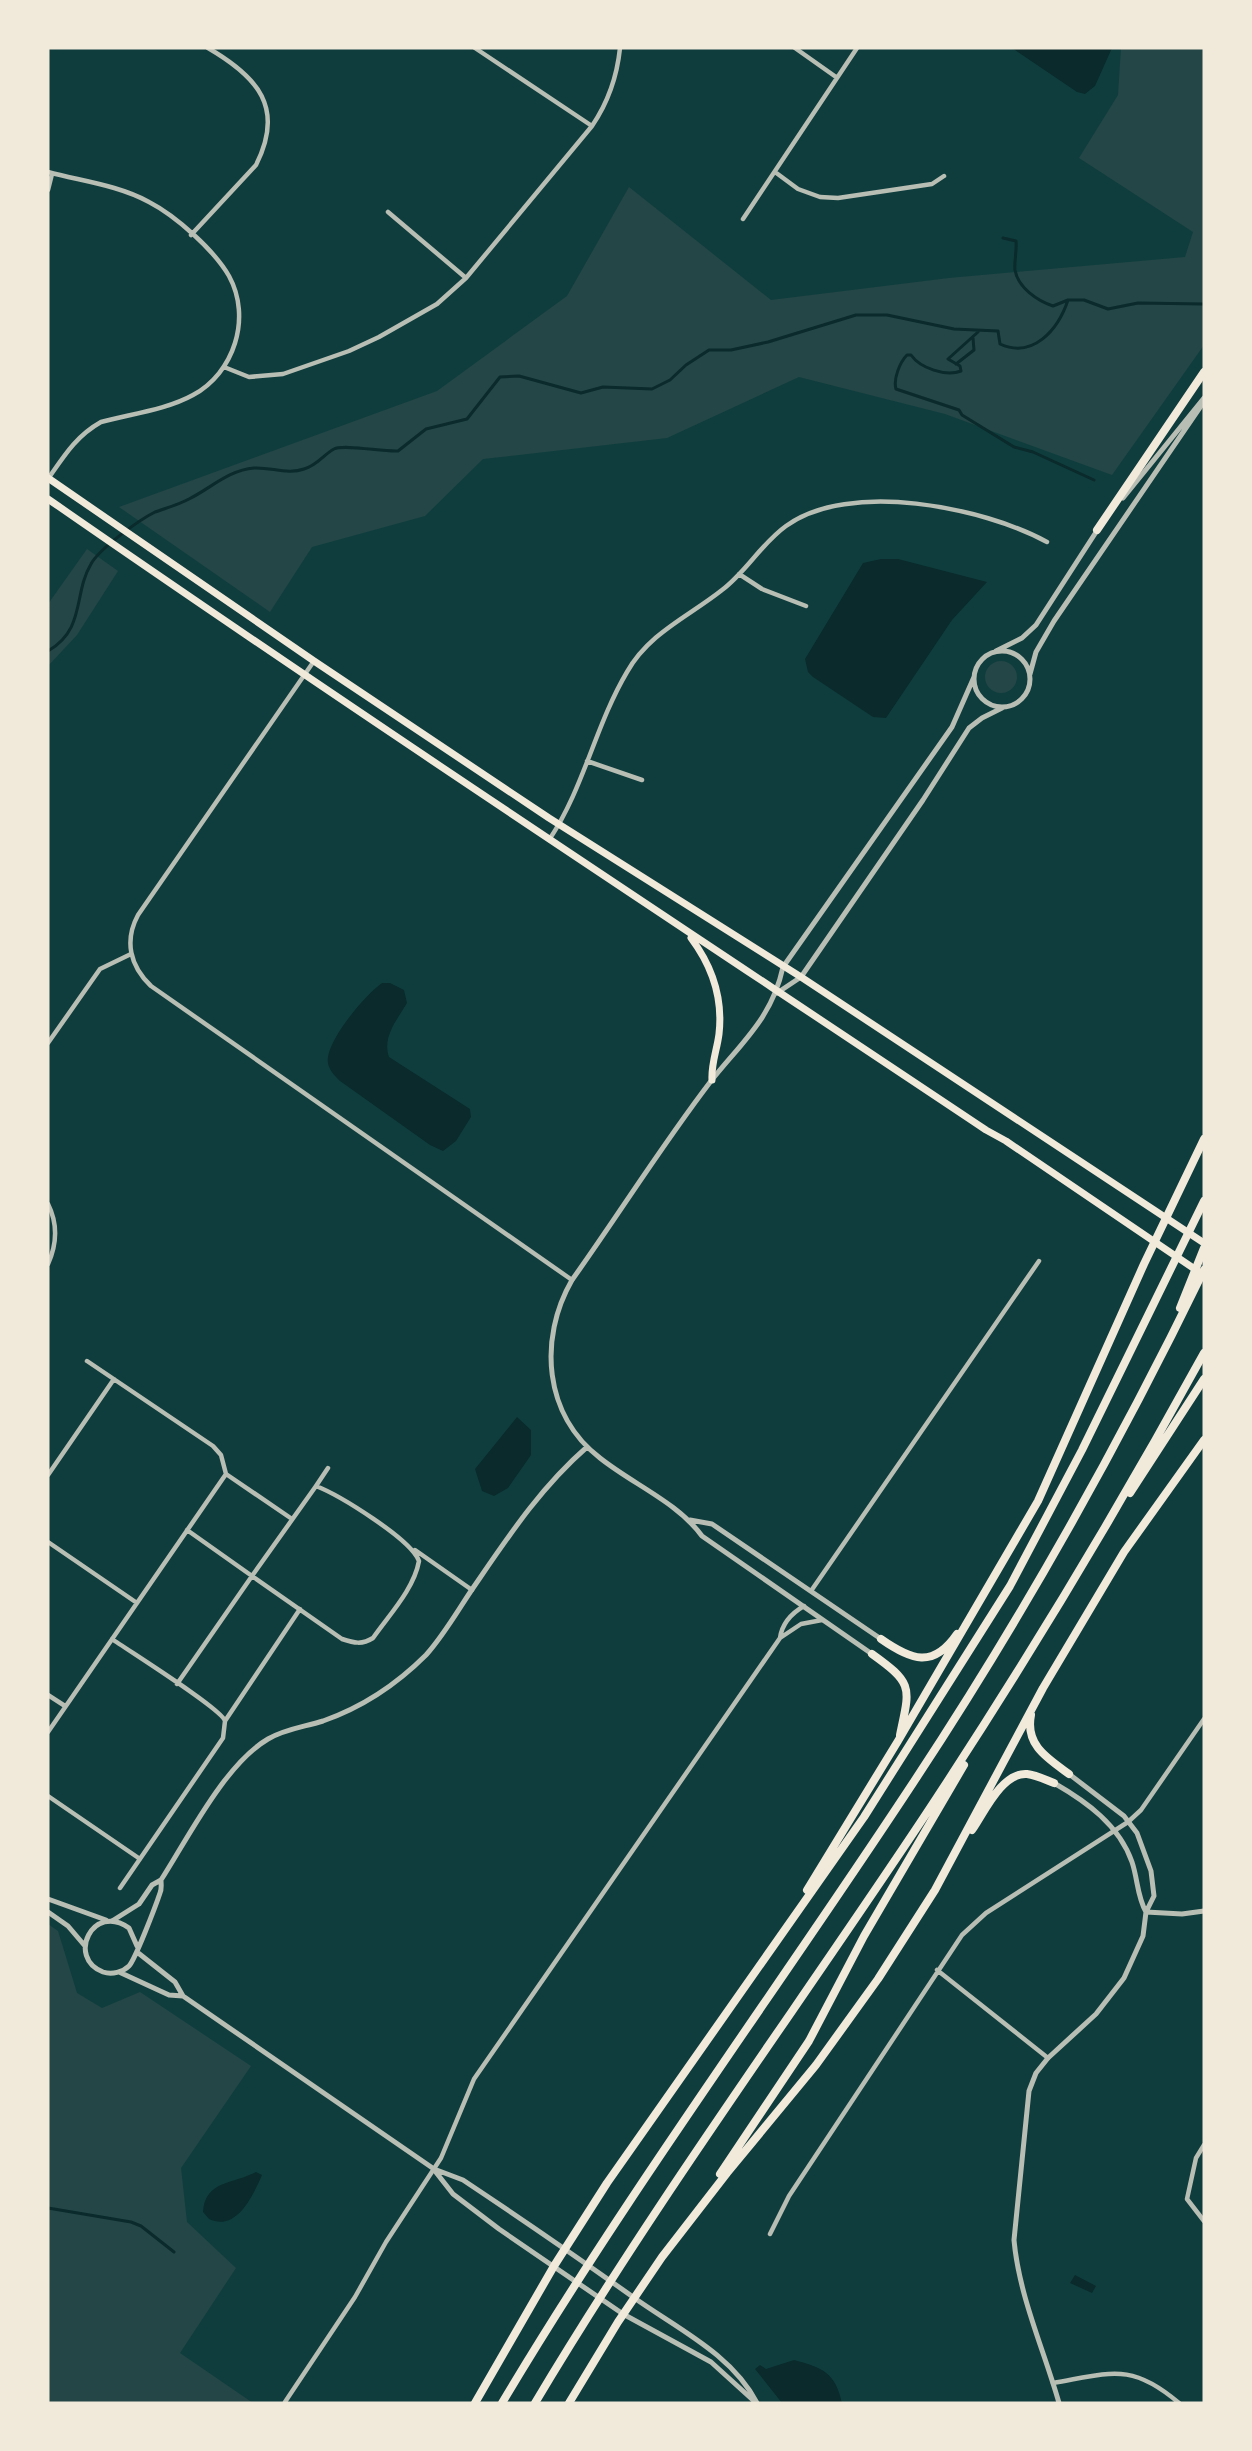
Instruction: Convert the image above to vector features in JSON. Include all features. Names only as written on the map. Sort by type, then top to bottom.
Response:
[{"type":"highway","points":[[1097,530],[1204,372]]},
{"type":"highway","points":[[782,1931],[996,1575],[1065,1444],[1155,1241],[1204,1139]]},
{"type":"highway","points":[[475,2403],[554,2266],[641,2133],[864,1817],[1023,1563],[1082,1450],[1204,1201]]},
{"type":"highway","points":[[1161,1357],[1204,1248]]},
{"type":"highway","points":[[502,2403],[603,2242],[951,1724],[1069,1529],[1161,1357],[1204,1270]]},
{"type":"highway","points":[[569,2403],[623,2314],[695,2213],[799,2058],[864,1936],[1204,1353]]},
{"type":"highway","points":[[1078,1572],[1204,1379]]},
{"type":"highway","points":[[695,2213],[838,2037],[910,1930],[952,1858],[1043,1688],[1143,1523],[1204,1440]]},
{"type":"highway","points":[[881,1639],[900,1653],[914,1657],[926,1658],[937,1654],[954,1638],[996,1575]]},
{"type":"highway","points":[[872,1654],[898,1674],[907,1690],[908,1701],[898,1741]]},
{"type":"highway","points":[[535,2403],[626,2258],[924,1816],[1010,1684]]},
{"type":"highway","points":[[1043,1688],[1031,1716],[1029,1728],[1034,1743],[1049,1760],[1069,1774]]},
{"type":"highway","points":[[952,1858],[1009,1780],[1027,1774],[1054,1783]]},
{"type":"main road","points":[[48,478],[314,661],[560,825],[801,977],[1204,1243]]},
{"type":"main road","points":[[48,499],[549,840],[1204,1275]]},
{"type":"main road","points":[[685,931],[707,964],[719,1005],[719,1036],[711,1066],[712,1080]]},
{"type":"street","points":[[191,235],[256,165],[265,145],[269,127],[266,106],[257,86],[232,62],[208,48]]},
{"type":"street","points":[[475,48],[592,126]]},
{"type":"street","points":[[224,367],[249,377],[270,376],[349,351],[379,337],[438,303],[466,278],[592,126],[608,99],[620,48]]},
{"type":"street","points":[[795,48],[836,77]]},
{"type":"street","points":[[743,219],[857,48]]},
{"type":"street","points":[[775,172],[810,195],[838,198],[932,184],[944,176]]},
{"type":"street","points":[[48,190],[50,173],[134,194],[161,209],[220,263],[230,279],[236,296],[238,331],[231,355],[224,367],[205,387],[184,400],[101,422],[89,428],[74,441],[48,478]]},
{"type":"street","points":[[388,212],[466,278]]},
{"type":"street","points":[[872,1654],[702,1536],[690,1519],[587,1447],[564,1413],[551,1373],[552,1330],[562,1299],[572,1280],[712,1080],[742,1048],[777,993],[783,967],[952,727],[981,660],[1022,638],[1036,625],[1097,530],[1204,400]]},
{"type":"street","points":[[777,993],[801,977],[923,800],[969,728],[982,717],[1017,704],[1024,696],[1029,687],[1036,652],[1050,627],[1204,400]]},
{"type":"street","points":[[549,840],[560,825],[576,793],[586,761],[611,702],[639,652],[657,634],[722,591],[787,525],[821,510],[843,505],[887,501],[927,504],[1018,528],[1047,542]]},
{"type":"street","points":[[739,574],[762,589],[806,606]]},
{"type":"street","points":[[996,651],[1007,651],[1018,655],[1030,674]]},
{"type":"street","points":[[314,661],[138,915],[131,934],[131,954],[139,972],[151,986],[572,1280]]},
{"type":"street","points":[[974,677],[976,689],[984,701],[1004,707]]},
{"type":"street","points":[[586,761],[642,780]]},
{"type":"street","points":[[48,1042],[100,969],[131,954]]},
{"type":"street","points":[[48,1204],[53,1214],[56,1237],[48,1264]]},
{"type":"street","points":[[811,1592],[1039,1261]]},
{"type":"street","points":[[87,1360],[213,1446],[221,1455],[226,1474],[292,1519]]},
{"type":"street","points":[[48,1475],[114,1379]]},
{"type":"street","points":[[85,1946],[92,1929],[139,1904],[152,1885],[161,1880],[230,1775],[250,1753],[266,1740],[284,1731],[339,1714],[394,1684],[427,1654],[536,1498],[587,1447]]},
{"type":"street","points":[[177,1684],[328,1468]]},
{"type":"street","points":[[48,1732],[226,1474]]},
{"type":"street","points":[[316,1486],[337,1495],[472,1590]]},
{"type":"street","points":[[690,1519],[712,1524],[881,1639]]},
{"type":"street","points":[[187,1530],[342,1639],[354,1643],[365,1642],[373,1638],[417,1571],[419,1561],[409,1545]]},
{"type":"street","points":[[48,1542],[137,1603]]},
{"type":"street","points":[[780,1638],[782,1629],[793,1614],[804,1606]]},
{"type":"street","points":[[225,1721],[300,1609]]},
{"type":"street","points":[[285,2402],[356,2297],[386,2242],[435,2169],[474,2079],[780,1638],[801,1624],[822,1620]]},
{"type":"street","points":[[112,1639],[224,1716],[225,1721],[223,1738],[120,1888]]},
{"type":"street","points":[[48,1695],[65,1706]]},
{"type":"street","points":[[770,2234],[789,2196],[962,1935],[987,1913],[1128,1822],[1141,1810],[1204,1719]]},
{"type":"street","points":[[1059,2403],[1019,2274],[1014,2240],[1029,2091],[1036,2073],[1048,2058],[1096,2014],[1124,1978],[1143,1936],[1146,1912],[1154,1896],[1151,1871],[1142,1842],[1128,1822],[1103,1799],[1069,1774]]},
{"type":"street","points":[[1054,1783],[1087,1804],[1114,1830],[1128,1852],[1138,1898],[1146,1912]]},
{"type":"street","points":[[48,1796],[140,1859]]},
{"type":"street","points":[[48,1912],[68,1926],[85,1946],[88,1958],[96,1968],[108,1973],[119,1972],[131,1964],[161,1892],[161,1880]]},
{"type":"street","points":[[48,1899],[129,1928],[137,1949],[175,1982],[183,1996],[435,2169],[463,2180],[566,2248],[721,2359],[749,2387],[757,2403]]},
{"type":"street","points":[[1146,1912],[1182,1914],[1204,1911]]},
{"type":"street","points":[[937,1970],[1048,2058]]},
{"type":"street","points":[[119,1972],[169,1995],[183,1996]]},
{"type":"street","points":[[1204,2145],[1196,2158],[1187,2199],[1204,2221]]},
{"type":"street","points":[[435,2169],[453,2194],[623,2314],[711,2362],[757,2403]]},
{"type":"street","points":[[1053,2383],[1106,2374],[1137,2375],[1151,2381],[1179,2403]]},
{"type":"shaded area","points":[[1012,48],[1112,48],[1095,86],[1085,94],[1077,92]]},
{"type":"shaded area","points":[[1121,48],[1204,48],[1204,345],[1112,475],[945,414],[799,377],[667,438],[483,459],[425,516],[312,547],[270,612],[119,507],[437,391],[567,296],[629,187],[771,300],[949,278],[1185,257],[1193,232],[1079,158],[1118,95]]},
{"type":"shaded area","points":[[87,549],[118,571],[77,635],[48,666],[48,604]]},
{"type":"shaded area","points":[[881,559],[898,559],[987,582],[952,620],[886,718],[873,717],[813,677],[808,672],[805,659],[863,563]]},
{"type":"shaded area","points":[[1001,661],[1012,666],[1017,677],[1012,688],[1001,693],[990,688],[985,677],[990,666]]},
{"type":"shaded area","points":[[382,983],[390,983],[404,990],[407,1003],[389,1036],[387,1050],[389,1057],[470,1109],[471,1117],[456,1141],[443,1151],[430,1145],[340,1081],[329,1067],[328,1057],[335,1038],[358,1006]]},
{"type":"shaded area","points":[[517,1417],[531,1430],[531,1455],[508,1488],[494,1496],[482,1491],[475,1469]]},
{"type":"shaded area","points":[[48,1924],[58,1931],[77,1993],[102,2008],[140,1992],[251,2066],[181,2168],[187,2222],[236,2268],[180,2353],[253,2403],[48,2403]]},
{"type":"shaded area","points":[[256,2172],[262,2175],[254,2193],[242,2210],[227,2221],[219,2222],[209,2219],[203,2212],[209,2194],[215,2188]]},
{"type":"shaded area","points":[[1075,2275],[1096,2286],[1092,2293],[1070,2283]]},
{"type":"shaded area","points":[[794,2360],[826,2373],[836,2384],[842,2403],[782,2403],[755,2369],[760,2365],[766,2369]]},
{"type":"waterway","points":[[1003,238],[1016,241],[1015,270],[1020,283],[1035,297],[1053,306],[1068,300],[1084,300],[1108,309],[1138,303],[1204,304]]},
{"type":"waterway","points":[[48,651],[60,642],[74,622],[82,587],[95,558],[120,535],[148,516],[185,501],[228,476],[245,469],[298,471],[313,465],[330,451],[339,448],[398,451],[426,429],[467,419],[500,377],[519,376],[581,393],[603,387],[652,389],[670,380],[686,365],[709,350],[731,350],[768,342],[856,315],[887,315],[954,329],[998,331],[1000,344],[1012,348],[1023,348],[1043,339],[1051,331],[1058,322],[1068,300]]},
{"type":"waterway","points":[[978,332],[948,359],[960,366],[961,371],[948,373],[934,370],[921,364],[911,355],[907,355],[895,380],[896,389],[959,410],[962,415],[1014,447],[1033,452],[1094,480]]},
{"type":"waterway","points":[[956,364],[974,350],[973,338]]},
{"type":"waterway","points":[[48,2208],[131,2222],[141,2226],[174,2252]]}]
